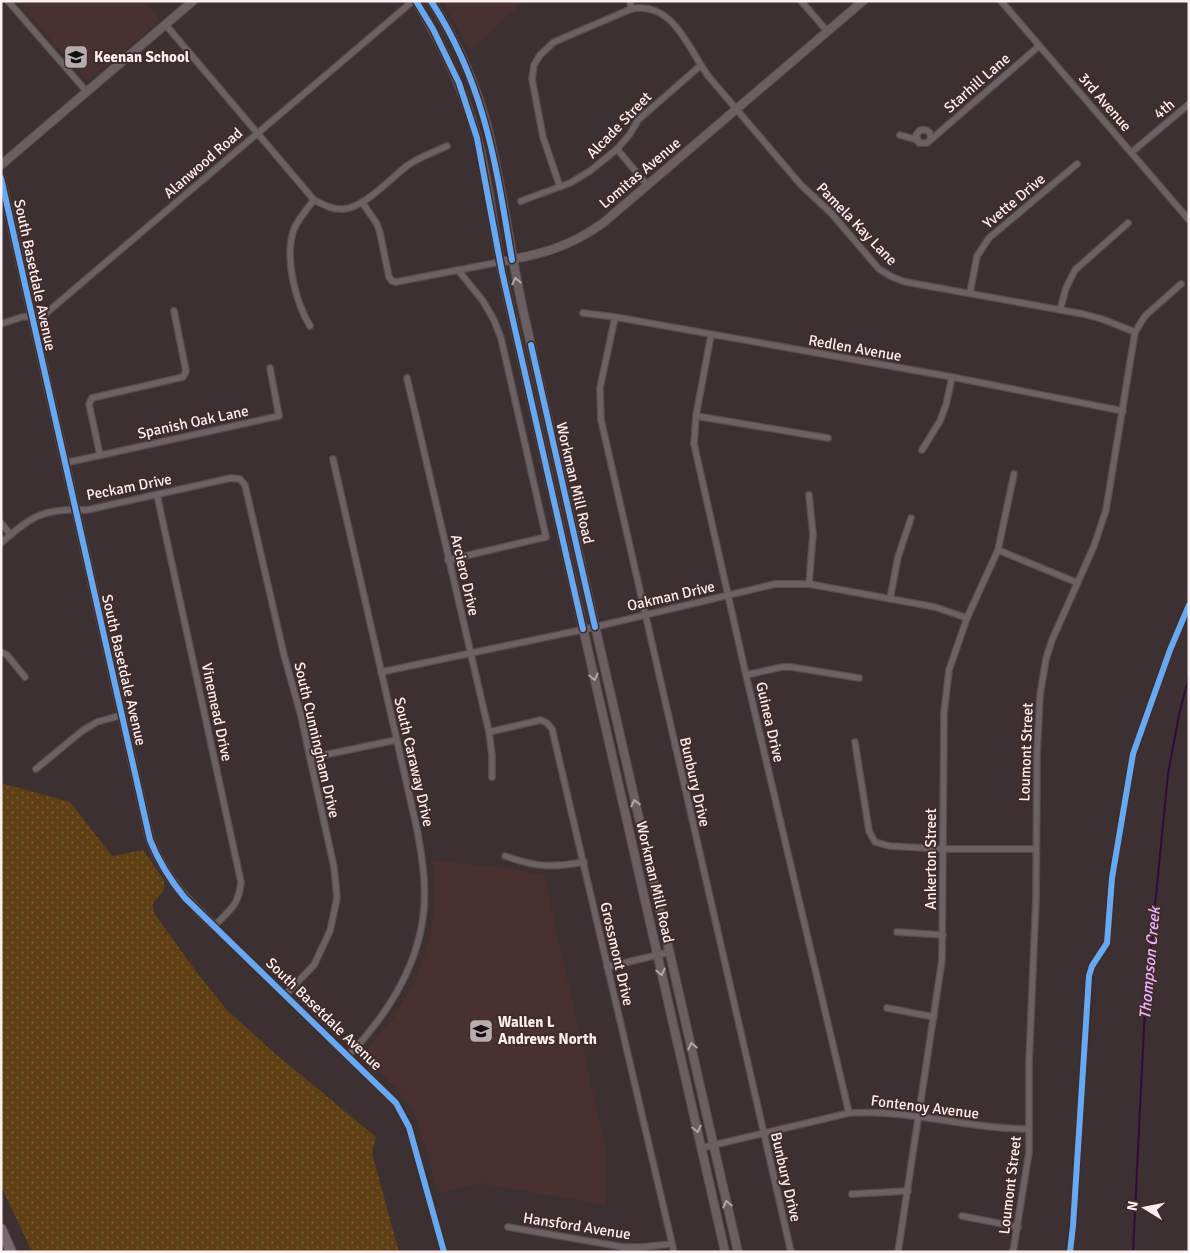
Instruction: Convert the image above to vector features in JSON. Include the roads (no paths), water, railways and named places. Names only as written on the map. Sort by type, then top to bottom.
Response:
[{"type":"highway","points":[[1,1229],[11,1252]]},
{"type":"highway","points":[[1,1246],[4,1252]]},
{"type":"main road","points":[[1,165],[193,1]]},
{"type":"main road","name":"Workman Mill Road","points":[[414,1],[446,54],[469,110],[484,168],[500,262],[725,1252]]},
{"type":"main road","name":"Workman Mill Road","points":[[431,1],[457,47],[477,95],[498,172],[512,260],[738,1252]]},
{"type":"main road","name":"Lomitas Avenue","points":[[500,262],[558,248],[578,239],[603,223],[863,1]]},
{"type":"main road","name":"South Basetdale Avenue","points":[[1,178],[143,815],[153,848],[160,863],[185,898],[214,926]]},
{"type":"street","points":[[8,1],[86,92]]},
{"type":"street","name":"Alanwood Road","points":[[1,324],[22,317],[44,315],[414,1]]},
{"type":"street","points":[[630,1],[631,9]]},
{"type":"street","points":[[801,1],[827,31]]},
{"type":"street","name":"3rd Avenue","points":[[1001,1],[1189,220]]},
{"type":"street","points":[[560,187],[542,137],[532,79],[534,65],[545,48],[554,42],[642,4]]},
{"type":"street","name":"Pamela Kay Lane","points":[[642,4],[659,10],[676,25],[700,66],[801,185],[831,213],[880,269],[892,277],[906,282],[1102,319],[1135,332]]},
{"type":"street","points":[[165,24],[256,134],[314,200],[329,207],[344,209],[362,202],[410,164],[446,146]]},
{"type":"street","name":"Starhill Lane","points":[[931,139],[1039,46]]},
{"type":"street","name":"Alcade Street","points":[[521,201],[582,177],[616,149],[630,134],[638,120],[700,66]]},
{"type":"street","name":"4th","points":[[1132,152],[1189,104]]},
{"type":"street","points":[[900,135],[925,144],[931,139],[930,133],[922,129],[916,135],[917,140]]},
{"type":"street","points":[[616,149],[647,185]]},
{"type":"street","name":"Yvette Drive","points":[[970,293],[977,256],[989,238],[1077,164]]},
{"type":"street","points":[[310,326],[302,312],[290,257],[295,228],[314,200]]},
{"type":"street","name":"Lomitas Avenue","points":[[362,202],[377,224],[389,277],[392,281],[396,282],[500,262]]},
{"type":"street","points":[[1060,310],[1066,288],[1075,270],[1128,223]]},
{"type":"street","points":[[448,560],[546,537],[501,338],[494,320],[483,301],[458,270]]},
{"type":"street","name":"Loumont Street","points":[[1013,1252],[1027,1171],[1036,849],[1037,734],[1040,695],[1046,659],[1059,621],[1094,546],[1106,510],[1135,332],[1145,316],[1181,284]]},
{"type":"street","points":[[100,455],[89,404],[92,398],[182,377],[186,371],[174,311]]},
{"type":"street","name":"Redlen Avenue","points":[[583,314],[615,317],[952,377],[1123,411]]},
{"type":"street","name":"Bunbury Drive","points":[[615,317],[600,388],[600,420],[791,1252]]},
{"type":"street","name":"Guinea Drive","points":[[711,335],[696,416],[694,444],[849,1113]]},
{"type":"street","name":"Spanish Oak Lane","points":[[65,463],[279,416],[270,368]]},
{"type":"street","points":[[922,450],[940,421],[946,405],[952,377]]},
{"type":"street","name":"Arciero Drive","points":[[407,378],[489,732],[492,777]]},
{"type":"street","points":[[696,416],[828,438]]},
{"type":"street","name":"South Caraway Drive","points":[[333,459],[421,854],[424,890],[421,928],[417,948],[409,969],[376,1023],[349,1055]]},
{"type":"street","name":"Ankerton Street","points":[[898,1252],[920,1117],[942,960],[944,713],[949,670],[967,618],[998,550],[1014,474]]},
{"type":"street","name":"Peckam Drive","points":[[1,543],[29,520],[42,514],[65,508],[87,510],[231,478],[240,479]]},
{"type":"street","name":"South Cunningham Drive","points":[[240,479],[245,484],[284,655],[301,716],[334,866],[337,898],[330,931],[314,965],[285,995]]},
{"type":"street","name":"Vinemead Drive","points":[[157,495],[241,882],[240,896],[232,908],[214,926]]},
{"type":"street","points":[[809,495],[813,534],[809,584]]},
{"type":"street","points":[[890,599],[898,557],[911,518]]},
{"type":"street","points":[[1,523],[11,535]]},
{"type":"street","points":[[998,550],[1078,583]]},
{"type":"street","name":"Oakman Drive","points":[[381,672],[583,629],[775,584],[809,584],[934,607],[967,618]]},
{"type":"street","points":[[1,652],[7,655],[25,677]]},
{"type":"street","points":[[746,675],[782,667],[791,667],[859,678]]},
{"type":"street","points":[[36,769],[97,722],[122,715]]},
{"type":"street","name":"Grossmont Drive","points":[[489,732],[541,720],[552,729],[674,1252]]},
{"type":"street","points":[[310,758],[396,740]]},
{"type":"street","points":[[855,742],[868,831],[875,842],[889,846],[1036,849]]},
{"type":"street","points":[[505,856],[544,866],[562,866],[584,862]]},
{"type":"street","name":"South Basetdale Avenue","points":[[214,926],[349,1055],[396,1103],[410,1127],[444,1252]]},
{"type":"street","points":[[897,932],[943,935]]},
{"type":"street","points":[[607,967],[670,952]]},
{"type":"street","points":[[887,1008],[934,1017]]},
{"type":"street","name":"Fontenoy Avenue","points":[[701,1148],[849,1113],[872,1112],[989,1127],[1029,1129]]},
{"type":"street","points":[[852,1194],[908,1192]]},
{"type":"street","points":[[962,1216],[1018,1227]]},
{"type":"street","name":"Hansford Avenue","points":[[508,1227],[623,1247],[672,1244]]},
{"type":"waterway","name":"Thompson Creek","points":[[1133,1252],[1145,1007],[1168,774],[1179,715],[1189,676]]},
{"type":"place","name":"Keenan School","points":[[76,57]]},
{"type":"place","name":"Wallen L Andrews North","points":[[481,1031]]}]
